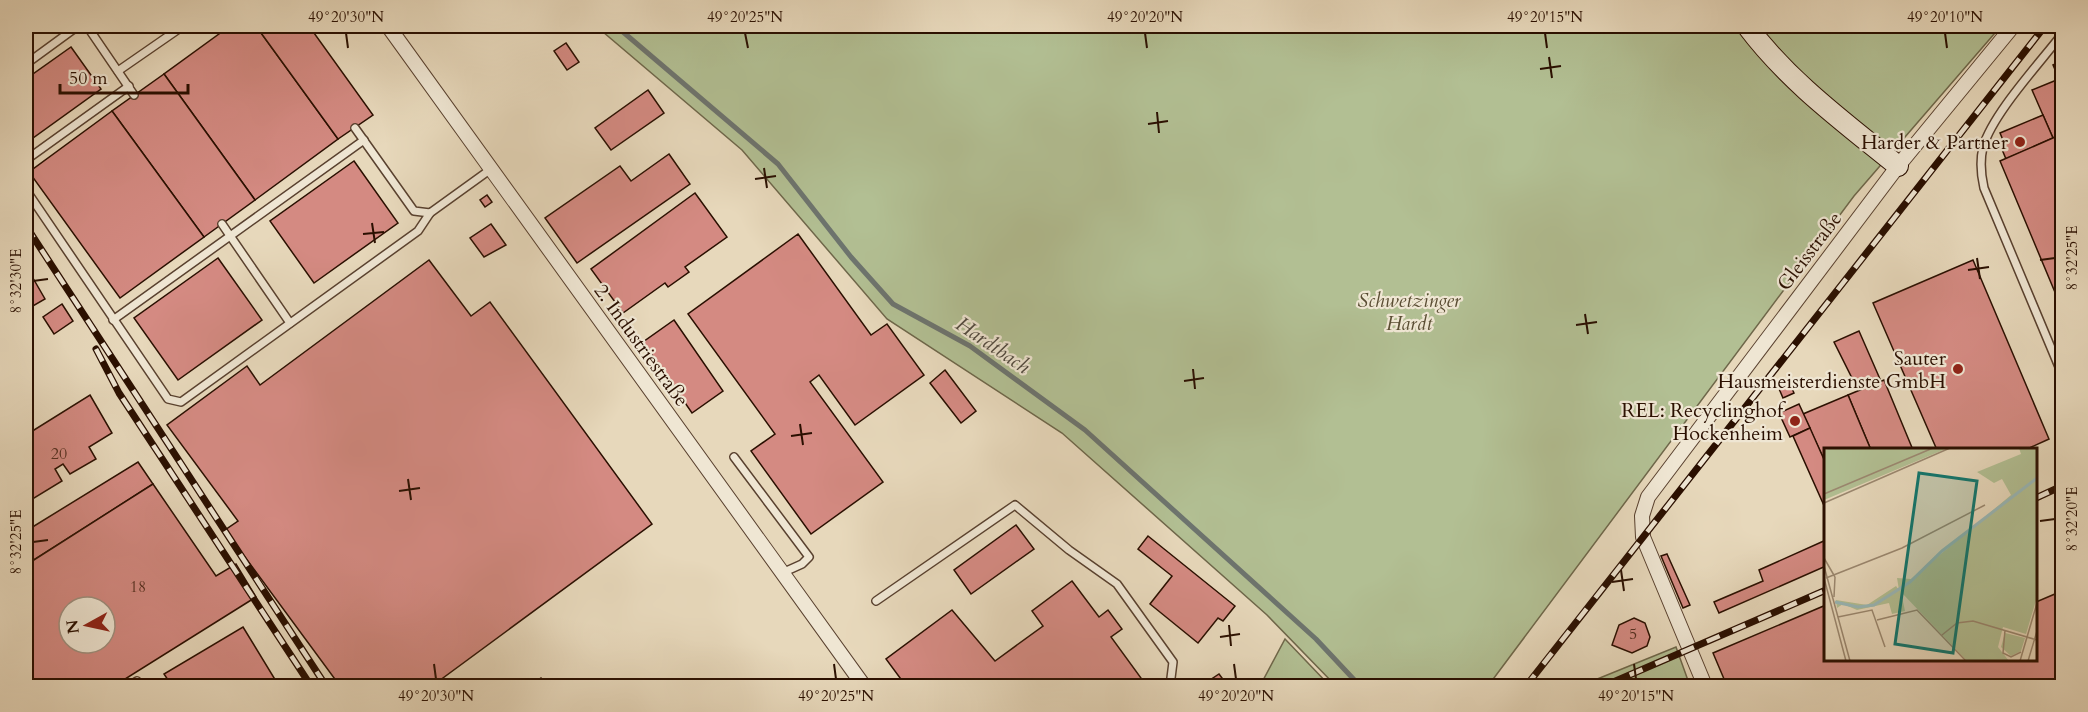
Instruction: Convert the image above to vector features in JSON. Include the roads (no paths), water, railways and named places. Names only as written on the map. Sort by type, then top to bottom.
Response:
[{"type":"main road","points":[[1747,26],[1770,56],[1796,82],[1898,166]]},
{"type":"street","name":"2. Industriestraße","points":[[388,26],[864,687]]},
{"type":"street","name":"Gleisstraße","points":[[1705,687],[1644,537],[1644,505],[1653,489],[1898,166],[2013,26]]},
{"type":"lane","points":[[26,64],[78,26]]},
{"type":"lane","points":[[118,71],[183,26]]},
{"type":"lane","points":[[91,27],[134,95]]},
{"type":"lane","points":[[2062,34],[1992,126],[1983,148],[1981,174],[1984,188],[2062,374]]},
{"type":"lane","points":[[26,160],[129,86]]},
{"type":"lane","points":[[355,128],[414,211],[429,213]]},
{"type":"lane","points":[[113,320],[364,140]]},
{"type":"lane","points":[[26,190],[168,399],[181,402],[418,231],[429,213],[491,169]]},
{"type":"lane","points":[[222,224],[290,323]]},
{"type":"lane","points":[[734,457],[809,557],[802,564],[782,573]]},
{"type":"lane","points":[[876,601],[1015,505],[1070,550],[1117,584],[1173,662],[1170,687]]},
{"type":"lane","points":[[129,687],[137,681]]},
{"type":"waterway","name":"Hardtbach","points":[[616,26],[778,164],[851,257],[893,304],[970,346],[1085,430],[1316,639],[1360,686]]},
{"type":"railway","points":[[1526,686],[2045,26]]},
{"type":"railway","points":[[26,226],[326,686]]},
{"type":"railway","points":[[96,349],[119,393],[311,686]]},
{"type":"railway","points":[[2037,498],[2062,486]]},
{"type":"railway","points":[[1604,686],[1824,591]]},
{"type":"place","name":"Harder & Partner","points":[[2020,142]]},
{"type":"place","name":"Sauter Hausmeisterdienste GmbH","points":[[1958,369]]},
{"type":"place","name":"REL: Recyclinghof Hockenheim","points":[[1795,421]]},
{"type":"park label","name":"Schwetzinger Hardt","points":[[1409,312]]}]
